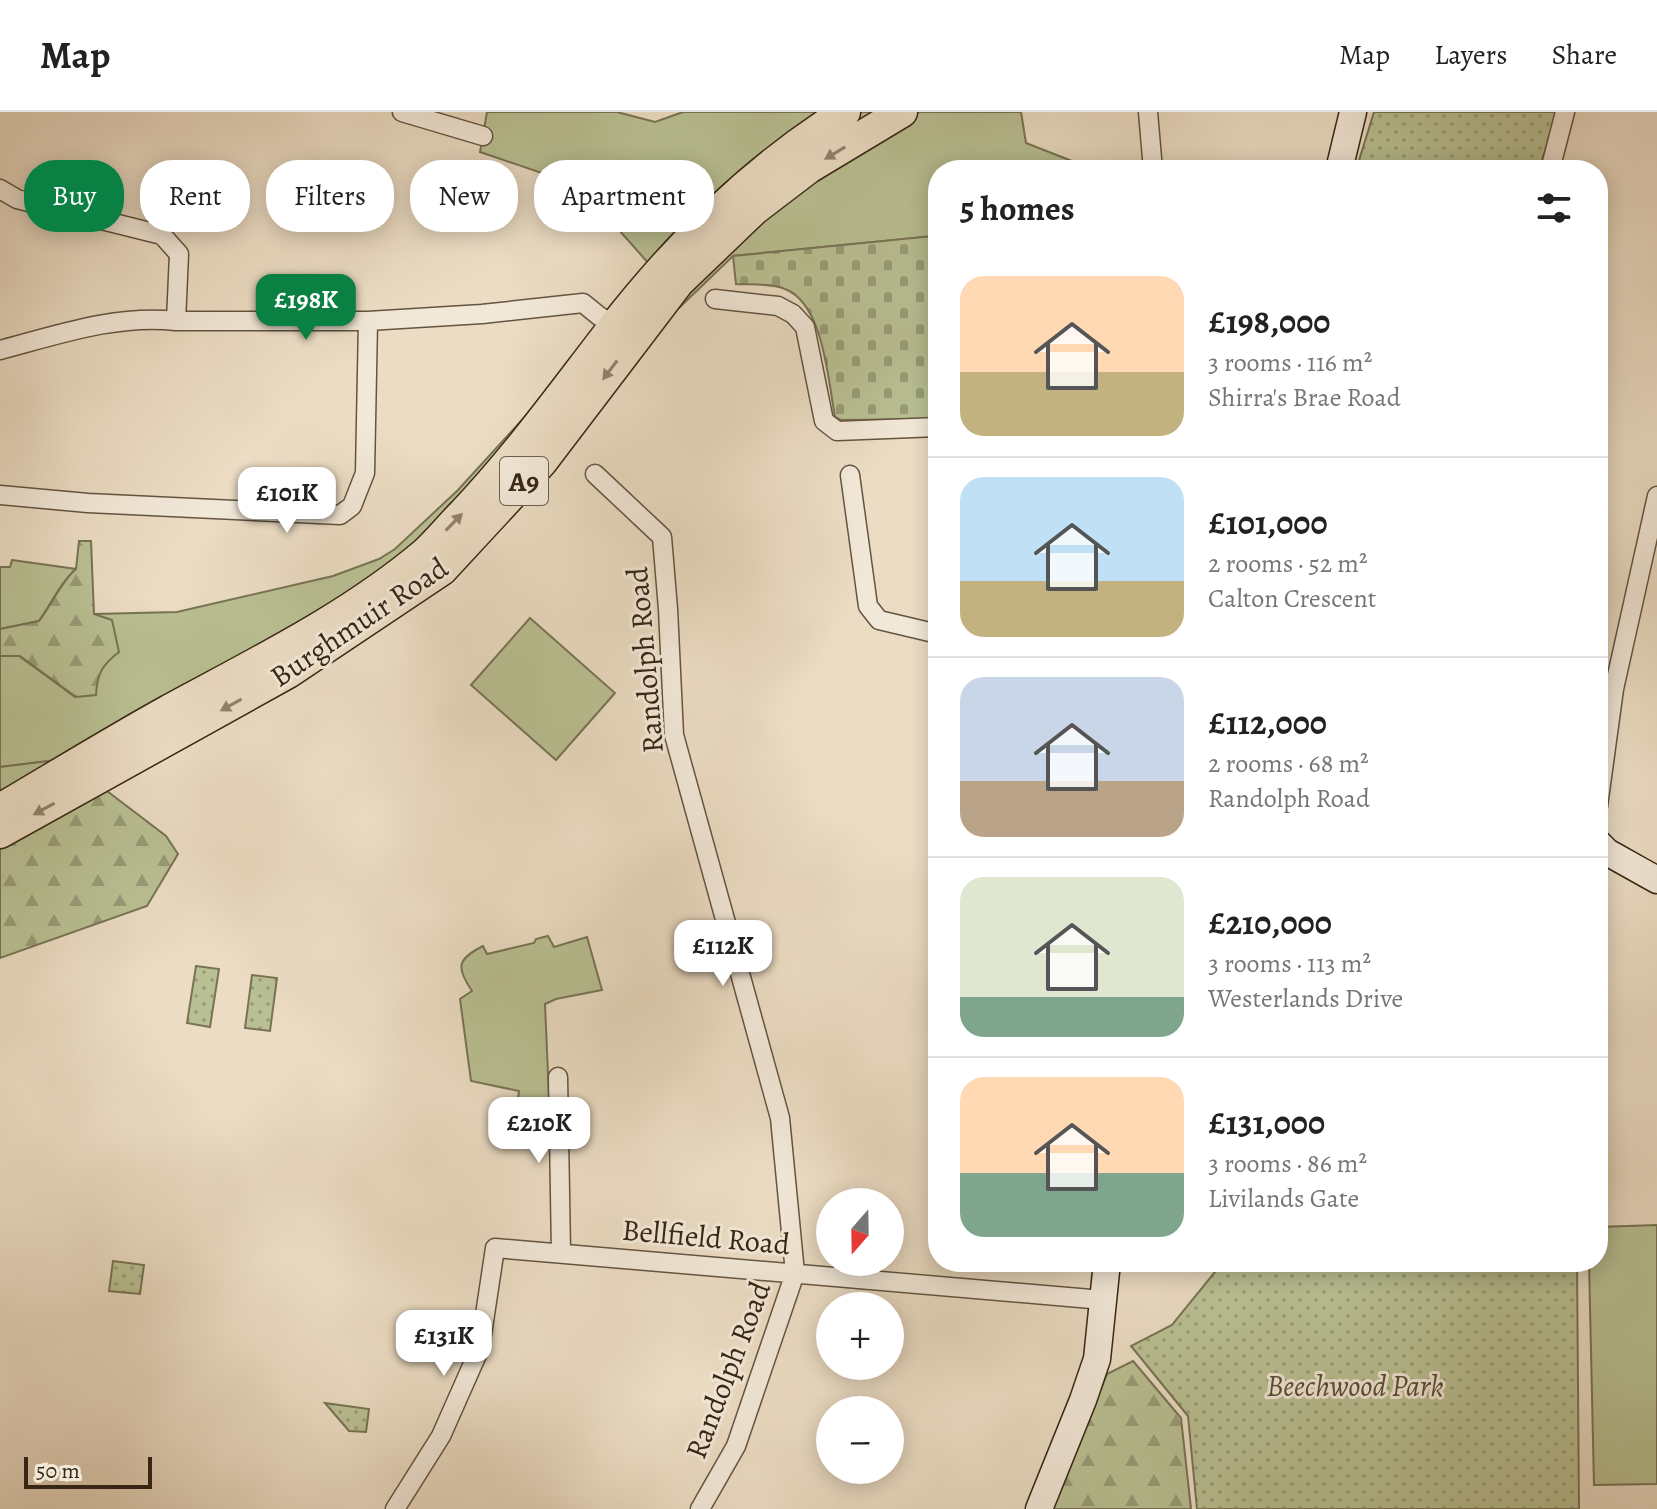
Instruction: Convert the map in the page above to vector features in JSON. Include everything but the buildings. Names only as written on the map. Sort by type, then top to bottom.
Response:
[{"type":"main road","name":"Burghmuir Road","points":[[0,833],[288,673],[402,600],[442,570],[542,462],[624,332],[683,247],[735,194],[822,126],[845,112]]},
{"type":"main road","name":"Burghmuir Road","points":[[0,809],[163,713],[292,643],[426,552],[624,332],[754,210],[809,168],[902,112]]},
{"type":"main road","points":[[1341,160],[1353,112]]},
{"type":"main road","points":[[1608,853],[1657,880]]},
{"type":"main road","points":[[1039,1509],[1097,1359],[1106,1272]]},
{"type":"street","points":[[402,112],[483,136]]},
{"type":"street","points":[[1148,112],[1152,160]]},
{"type":"street","points":[[1553,160],[1565,112]]},
{"type":"street","points":[[0,189],[17,199],[162,235],[179,254],[176,321]]},
{"type":"street","points":[[715,299],[778,306],[793,314],[805,327],[824,421],[837,431],[928,427]]},
{"type":"street","points":[[0,350],[94,326],[148,318],[176,321],[368,321],[482,314],[583,303],[624,332]]},
{"type":"street","points":[[0,495],[88,503],[340,515],[352,506],[365,473],[368,321]]},
{"type":"street","name":"Randolph Road","points":[[595,474],[662,537],[674,735],[780,1118],[795,1273],[736,1446],[700,1509]]},
{"type":"street","points":[[850,475],[868,606],[879,620],[928,632]]},
{"type":"street","points":[[1608,733],[1614,689],[1657,496]]},
{"type":"street","points":[[558,1077],[561,1252]]},
{"type":"street","name":"Bellfield Road","points":[[395,1509],[441,1436],[480,1348],[495,1248],[1103,1300]]},
{"type":"green space","points":[[487,112],[617,112],[655,122],[683,112],[1021,112],[1026,143],[1069,160],[928,160],[928,236],[733,256],[679,308],[650,265],[621,232],[714,232],[714,160],[534,160],[534,170],[518,165],[518,160],[504,160],[480,152]]},
{"type":"green space","points":[[1374,112],[1557,112],[1542,160],[1359,160]]},
{"type":"green space","points":[[928,236],[928,419],[841,420],[835,417],[822,345],[808,310],[798,297],[785,289],[736,284],[733,256]]},
{"type":"green space","points":[[532,409],[509,445],[389,570],[65,759],[0,767],[0,656],[19,656],[75,697],[106,662],[94,614],[177,612],[333,576],[379,559],[395,549],[458,490]]},
{"type":"green space","points":[[79,541],[91,541],[94,614],[112,620],[119,652],[102,670],[96,695],[76,697],[20,656],[0,656],[0,629],[39,621],[76,569]]},
{"type":"green space","points":[[12,560],[76,569],[39,621],[0,629],[0,567],[10,567]]},
{"type":"green space","points":[[530,618],[615,693],[556,760],[471,685]]},
{"type":"green space","points":[[65,759],[166,836],[178,854],[147,906],[0,958],[0,767]]},
{"type":"green space","points":[[548,936],[554,947],[587,937],[602,990],[545,1004],[550,1120],[515,1119],[519,1091],[471,1081],[460,999],[472,991],[461,969],[464,959],[483,946],[487,954],[534,943],[536,939]]},
{"type":"green space","points":[[196,966],[219,969],[210,1027],[187,1023]]},
{"type":"green space","points":[[252,975],[277,978],[270,1031],[245,1028]]},
{"type":"green space","points":[[1657,1225],[1657,1484],[1594,1485],[1589,1272],[1608,1272],[1608,1227]]},
{"type":"green space","points":[[113,1261],[144,1265],[140,1294],[109,1291]]},
{"type":"green space","name":"Beechwood Park","points":[[1215,1272],[1577,1272],[1579,1509],[1197,1509],[1188,1416],[1131,1346],[1172,1325]]},
{"type":"green space","points":[[1133,1361],[1181,1418],[1191,1509],[1051,1509],[1107,1374]]},
{"type":"green space","points":[[325,1403],[369,1409],[366,1432],[349,1431]]}]
